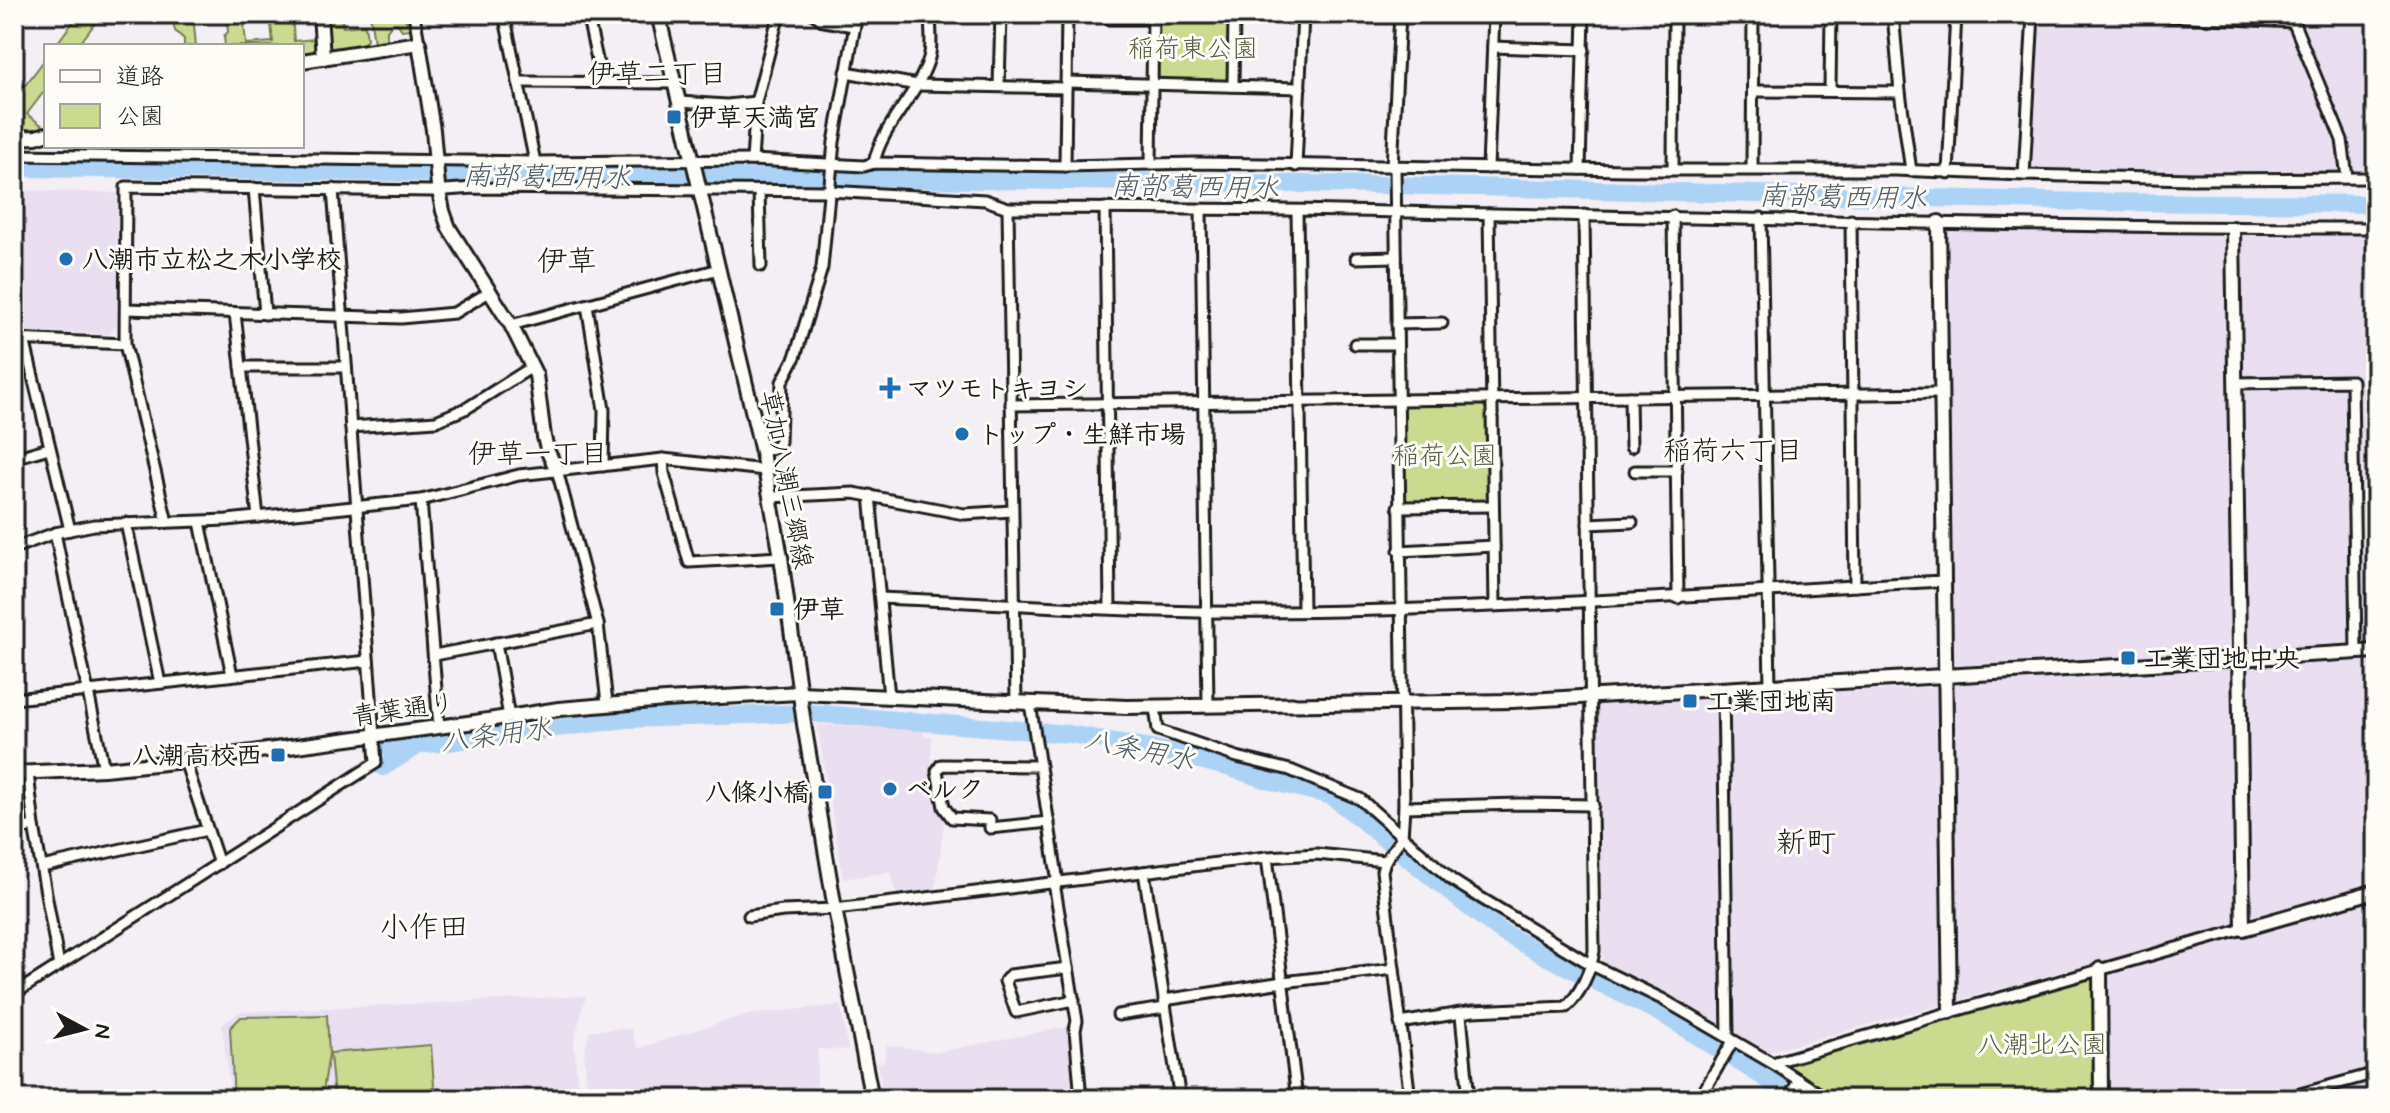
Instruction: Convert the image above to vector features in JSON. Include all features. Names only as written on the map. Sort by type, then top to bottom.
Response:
[{"type":"street","points":[[320,14],[323,58]]},
{"type":"street","points":[[414,14],[443,211],[449,228],[511,325],[538,384],[548,452],[557,470],[598,624],[607,703]]},
{"type":"street","points":[[504,14],[535,162]]},
{"type":"street","points":[[587,14],[602,82]]},
{"type":"street","name":"草加八潮三郷線","points":[[658,14],[771,497],[799,693],[835,909],[872,1099]]},
{"type":"street","points":[[752,160],[756,102],[779,14]]},
{"type":"street","points":[[762,452],[776,447],[780,442],[782,382],[795,357],[822,268],[832,166],[857,14]]},
{"type":"street","points":[[874,163],[877,150],[917,85],[930,56],[930,14]]},
{"type":"street","points":[[999,86],[1001,14]]},
{"type":"street","points":[[1065,166],[1067,14]]},
{"type":"street","points":[[1233,86],[1234,14]]},
{"type":"street","points":[[1296,166],[1303,14]]},
{"type":"street","points":[[1400,14],[1393,167],[1404,807],[1402,837],[1385,861],[1382,871],[1410,1099]]},
{"type":"street","points":[[1488,168],[1494,14]]},
{"type":"street","points":[[1580,169],[1584,14]]},
{"type":"street","points":[[1673,169],[1674,14]]},
{"type":"street","points":[[1752,169],[1753,14]]},
{"type":"street","points":[[1830,90],[1831,14]]},
{"type":"street","points":[[1893,14],[1911,171]]},
{"type":"street","points":[[1948,173],[1956,14]]},
{"type":"street","points":[[2024,175],[2033,14]]},
{"type":"street","points":[[2126,14],[2292,18],[2342,140],[2347,177]]},
{"type":"street","points":[[817,15],[824,21],[854,26]]},
{"type":"street","points":[[1109,19],[1153,17],[1151,164]]},
{"type":"street","points":[[304,61],[419,43]]},
{"type":"street","points":[[1493,47],[1584,50]]},
{"type":"street","points":[[846,72],[917,85],[1152,84],[1300,88]]},
{"type":"street","points":[[518,82],[675,83]]},
{"type":"street","points":[[1753,91],[1900,92]]},
{"type":"street","points":[[679,102],[727,105],[756,102]]},
{"type":"street","points":[[14,138],[44,135]]},
{"type":"street","points":[[14,155],[436,164],[694,164],[752,160],[832,166],[874,163],[1151,164],[1911,171],[2192,179],[2376,178]]},
{"type":"street","points":[[167,522],[125,344],[126,187],[829,189],[985,200],[1008,208],[2376,228]]},
{"type":"street","points":[[254,188],[265,314]]},
{"type":"street","points":[[14,994],[376,763],[333,189]]},
{"type":"street","points":[[759,191],[761,266]]},
{"type":"street","points":[[1008,208],[1016,703]]},
{"type":"street","points":[[1105,208],[1110,608]]},
{"type":"street","points":[[1201,210],[1208,706]]},
{"type":"street","points":[[1297,211],[1303,610]]},
{"type":"street","points":[[1489,214],[1495,605]]},
{"type":"street","points":[[1400,1023],[1473,1011],[1566,1007],[1573,1001],[1592,965],[1593,805],[1584,215]]},
{"type":"street","points":[[1673,216],[1678,598]]},
{"type":"street","points":[[1761,218],[1770,686]]},
{"type":"street","points":[[1851,220],[1855,586]]},
{"type":"street","points":[[1939,222],[1950,1012]]},
{"type":"street","points":[[2233,228],[2243,929]]},
{"type":"street","points":[[1356,258],[1396,257]]},
{"type":"street","points":[[511,325],[719,269]]},
{"type":"street","points":[[126,309],[401,318],[454,313],[491,291]]},
{"type":"street","points":[[587,305],[604,410],[603,466]]},
{"type":"street","points":[[235,313],[258,517]]},
{"type":"street","points":[[1397,324],[1442,323]]},
{"type":"street","points":[[70,530],[19,339],[125,344]]},
{"type":"street","points":[[1355,344],[1397,344]]},
{"type":"street","points":[[241,367],[346,367]]},
{"type":"street","points":[[351,427],[436,421],[467,408],[532,367]]},
{"type":"street","points":[[2235,383],[2352,381],[2356,653]]},
{"type":"street","points":[[1011,405],[1942,393]]},
{"type":"street","points":[[1630,397],[1631,447]]},
{"type":"street","points":[[14,458],[49,448]]},
{"type":"street","points":[[663,459],[664,473],[689,562],[781,557]]},
{"type":"street","points":[[14,548],[55,533],[126,523],[200,522],[421,500],[519,475],[557,470],[663,459],[765,470]]},
{"type":"street","points":[[1635,471],[1677,471]]},
{"type":"street","points":[[771,497],[854,493],[964,514],[1012,511]]},
{"type":"street","points":[[870,495],[889,697]]},
{"type":"street","points":[[421,500],[439,727]]},
{"type":"street","points":[[1398,507],[1493,506]]},
{"type":"street","points":[[200,522],[232,675]]},
{"type":"street","points":[[1588,524],[1632,522]]},
{"type":"street","points":[[126,523],[160,683]]},
{"type":"street","points":[[55,533],[104,769]]},
{"type":"street","points":[[1399,551],[1494,546]]},
{"type":"street","points":[[880,598],[1207,612],[1589,602],[1944,581]]},
{"type":"street","points":[[434,655],[598,624]]},
{"type":"street","points":[[496,643],[509,717]]},
{"type":"street","name":"青葉通り","points":[[14,773],[185,761],[607,703],[799,693],[1155,707],[1512,701],[2376,651]]},
{"type":"street","points":[[14,699],[368,661]]},
{"type":"street","points":[[1699,1099],[1730,1041],[1723,689]]},
{"type":"street","points":[[1030,703],[1077,1021],[1075,1030],[1081,1099]]},
{"type":"street","points":[[1155,707],[1158,730],[1237,757],[1290,770],[1360,799],[1452,880],[1592,965],[1662,999],[1772,1063],[1797,1084],[1828,1099]]},
{"type":"street","points":[[185,761],[219,864]]},
{"type":"street","points":[[1040,766],[941,765],[937,771],[944,807],[952,818],[990,820],[990,828],[1049,822]]},
{"type":"street","points":[[28,773],[34,826],[59,966]]},
{"type":"street","points":[[1404,807],[1593,805]]},
{"type":"street","points":[[14,830],[34,826]]},
{"type":"street","points":[[42,867],[207,830]]},
{"type":"street","points":[[749,916],[835,909],[1267,857],[1317,854],[1385,861]]},
{"type":"street","points":[[1267,857],[1297,1099]]},
{"type":"street","points":[[1144,872],[1180,1099]]},
{"type":"street","points":[[1772,1063],[2376,891]]},
{"type":"street","points":[[1068,968],[1010,975],[1005,981],[1016,1012],[1074,1000]]},
{"type":"street","points":[[1118,1015],[1283,982],[1394,969]]},
{"type":"street","points":[[2100,969],[2101,1099]]},
{"type":"street","points":[[1461,1015],[1469,1099]]},
{"type":"street","points":[[2282,1099],[2376,1073]]},
{"type":"street","points":[[1788,1099],[1797,1084]]},
{"type":"shaded area","points":[[2042,14],[2376,14],[2376,173],[2035,172],[2031,167],[2038,20]]},
{"type":"shaded area","name":"八潮市立松之木小学校","points":[[14,190],[117,193],[117,325],[110,334],[14,331]]},
{"type":"shaded area","points":[[1946,229],[2376,233],[2376,1099],[2107,1099],[2108,974],[2105,960],[1769,1052],[1603,963],[1598,704],[1955,686]]},
{"type":"shaded area","points":[[817,724],[924,730],[924,736],[932,737],[931,758],[944,823],[935,891],[896,897],[891,872],[843,879]]},
{"type":"shaded area","points":[[586,996],[574,1041],[579,1099],[231,1099],[222,1025],[239,1012]]},
{"type":"shaded area","points":[[841,1005],[848,1050],[818,1049],[817,1085],[786,1099],[588,1099],[584,1054],[590,1030],[631,1029],[639,1048],[744,1015]]},
{"type":"shaded area","points":[[1071,1026],[1077,1099],[884,1099],[877,1063],[885,1061],[886,1045],[937,1052]]},
{"type":"green space","points":[[79,14],[102,14],[80,44],[56,44]]},
{"type":"green space","points":[[102,14],[193,14],[196,44],[184,44],[184,39],[175,31],[173,21],[112,21]]},
{"type":"green space","points":[[226,14],[243,14],[246,44],[225,44],[224,36],[228,32]]},
{"type":"green space","points":[[277,14],[292,14],[294,41],[315,39],[316,50],[304,55],[304,44],[246,44],[273,42],[271,25],[277,21]]},
{"type":"green space","points":[[341,14],[343,27],[365,25],[367,39],[363,44],[328,48],[325,16]]},
{"type":"green space","points":[[370,14],[402,14],[411,29],[402,30],[398,24],[392,24],[387,30],[387,40],[374,43]]},
{"type":"green space","name":"稲荷東公園","points":[[1158,14],[1229,14],[1229,77],[1223,82],[1163,80],[1156,75]]},
{"type":"green space","points":[[44,61],[44,92],[27,114],[43,126],[35,130],[14,130],[14,100]]},
{"type":"green space","name":"稲荷公園","points":[[1483,405],[1486,409],[1486,503],[1407,503],[1403,499],[1401,411],[1407,406]]},
{"type":"green space","name":"八潮北公園","points":[[2098,971],[2098,1099],[1829,1099],[1780,1065]]},
{"type":"green space","points":[[327,1015],[329,1054],[323,1091],[312,1099],[234,1099],[230,1028],[241,1017]]},
{"type":"green space","points":[[431,1045],[435,1099],[334,1099],[330,1053]]},
{"type":"waterway","name":"南部葛西用水","points":[[14,168],[1386,185],[2090,202],[2376,204]]},
{"type":"waterway","name":"八条用水","points":[[388,747],[627,719],[810,713],[1069,734],[1152,748],[1332,796],[1502,932],[1664,1015],[1799,1099]]},
{"type":"waterway","points":[[383,767],[417,746]]},
{"type":"place","name":"伊草天満宮","points":[[674,117]]},
{"type":"place","name":"八潮市立松之木小学校","points":[[66,259]]},
{"type":"place","name":"マツモトキヨシ","points":[[890,388]]},
{"type":"place","name":"トップ・生鮮市場","points":[[962,434]]},
{"type":"place","name":"伊草","points":[[777,609]]},
{"type":"place","name":"工業団地中央","points":[[2128,658]]},
{"type":"place","name":"工業団地南","points":[[1690,701]]},
{"type":"place","name":"八潮高校西","points":[[278,755]]},
{"type":"place","name":"ベルク","points":[[890,789]]},
{"type":"place","name":"八條小橋","points":[[825,792]]},
{"type":"district","name":"伊草二丁目","points":[[657,73]]},
{"type":"district","name":"伊草","points":[[567,261]]},
{"type":"district","name":"稲荷六丁目","points":[[1733,450]]},
{"type":"district","name":"伊草一丁目","points":[[538,453]]},
{"type":"district","name":"新町","points":[[1806,842]]},
{"type":"district","name":"小作田","points":[[424,927]]}]
